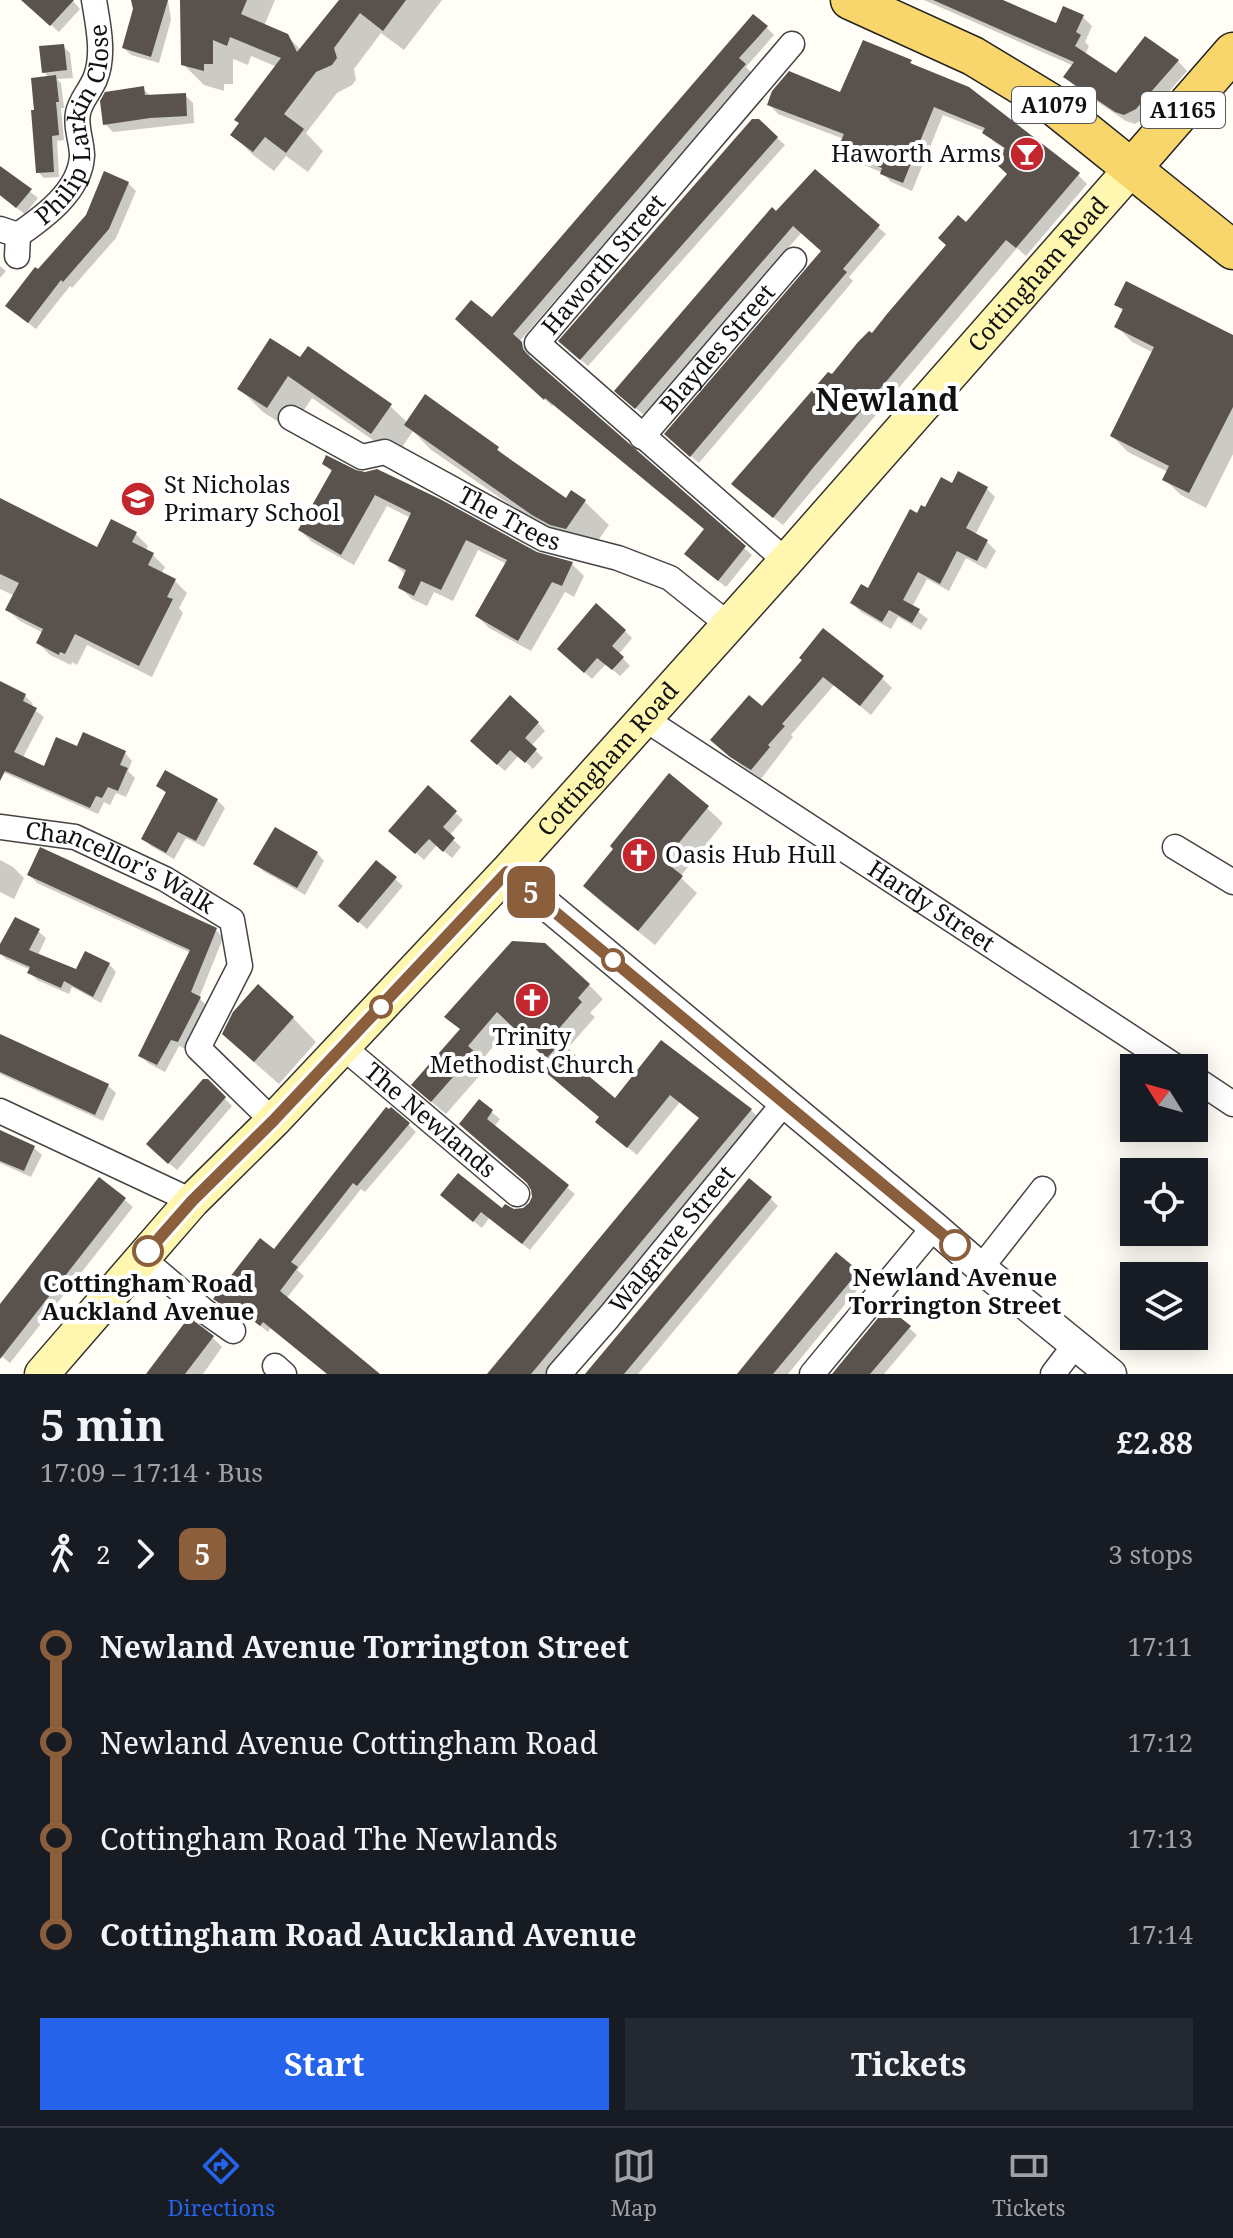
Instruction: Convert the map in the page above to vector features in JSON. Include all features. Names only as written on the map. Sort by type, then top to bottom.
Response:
[{"type":"main road","name":"A1079","points":[[850,0],[973,56],[1049,102],[1233,250]]},
{"type":"main road","name":"A1165","points":[[1132,168],[1233,52]]},
{"type":"main road","name":"Cottingham Road","points":[[42,1374],[192,1201],[273,1121],[507,872],[1132,168]]},
{"type":"street","name":"Philip Larkin Close","points":[[12,240],[54,206],[71,186],[80,169],[82,153],[78,113],[92,87],[100,61],[94,0]]},
{"type":"street","name":"Haworth Street","points":[[786,561],[537,343],[792,44]]},
{"type":"street","name":"Blaydes Street","points":[[642,437],[794,260]]},
{"type":"street","name":"The Trees","points":[[291,418],[362,457],[385,452],[544,539],[618,558],[670,578],[729,625]]},
{"type":"street","name":"Hardy Street","points":[[645,719],[1157,1054]]},
{"type":"street","name":"Chancellor's Walk","points":[[0,827],[75,837],[165,879],[232,920],[240,966],[198,1048],[273,1121]]},
{"type":"street","points":[[1175,847],[1233,882]]},
{"type":"street","points":[[507,872],[1111,1374]]},
{"type":"street","name":"The Newlands","points":[[343,1047],[517,1194]]},
{"type":"street","points":[[1208,1087],[1233,1104]]},
{"type":"street","name":"Walgrave Street","points":[[559,1374],[784,1103]]},
{"type":"street","points":[[0,1111],[192,1201]]},
{"type":"street","points":[[981,1268],[1043,1189]]},
{"type":"street","points":[[812,1374],[934,1227]]},
{"type":"street","points":[[142,1258],[233,1331]]},
{"type":"street","points":[[1053,1374],[1075,1345]]},
{"type":"building","points":[[21,0],[74,0],[50,26]]},
{"type":"building","points":[[131,0],[168,0],[151,57],[122,48],[133,9]]},
{"type":"building","points":[[180,0],[247,0],[241,14],[288,34],[297,52],[339,0],[406,0],[383,31],[360,13],[334,48],[337,58],[332,65],[316,72],[284,114],[304,129],[286,153],[265,137],[253,152],[230,135],[239,123],[234,120],[281,58],[230,37],[227,46],[213,40],[213,64],[204,64],[204,71],[181,65]]},
{"type":"building","points":[[933,0],[1003,0],[1056,23],[1063,6],[1084,15],[1076,32],[1081,35],[1075,46],[1116,73],[1145,36],[1179,60],[1136,109],[1124,115],[1063,77],[1074,62]]},
{"type":"building","points":[[753,14],[768,26],[739,58],[746,64],[513,334],[522,342],[527,354],[746,546],[718,581],[684,554],[704,529],[544,400],[455,319],[471,300],[492,317]]},
{"type":"building","points":[[863,40],[969,87],[1080,173],[1016,248],[1006,240],[773,518],[731,484],[828,372],[832,374],[858,342],[869,331],[872,333],[946,245],[938,238],[958,215],[966,222],[1007,174],[993,161],[1005,148],[982,133],[985,128],[934,107],[903,183],[880,174],[882,168],[837,150],[844,134],[767,105],[772,91],[789,71],[840,92]]},
{"type":"building","points":[[64,44],[67,70],[42,73],[39,46]]},
{"type":"building","points":[[56,75],[59,135],[52,136],[54,172],[36,173],[31,78]]},
{"type":"building","points":[[144,86],[145,95],[186,93],[187,116],[103,125],[100,101],[105,92]]},
{"type":"building","points":[[752,119],[759,119],[778,137],[580,360],[558,341]]},
{"type":"building","points":[[0,166],[32,189],[16,208],[0,195]]},
{"type":"building","points":[[815,169],[880,225],[843,269],[847,272],[690,457],[664,434],[821,251],[793,226],[635,409],[614,391],[772,207],[776,211]]},
{"type":"building","points":[[104,171],[129,182],[109,229],[63,282],[61,280],[28,323],[5,306],[35,267],[38,269],[86,215]]},
{"type":"building","points":[[1126,281],[1233,335],[1233,407],[1189,493],[1162,480],[1169,466],[1110,436],[1154,347],[1114,327],[1123,309],[1114,305]]},
{"type":"building","points":[[270,338],[300,357],[308,346],[392,404],[371,434],[288,376],[267,408],[237,389]]},
{"type":"building","points":[[425,394],[566,498],[571,490],[586,500],[566,529],[532,515],[404,425]]},
{"type":"building","points":[[326,455],[356,470],[365,472],[377,469],[537,552],[573,562],[562,586],[552,582],[518,641],[475,616],[507,560],[466,540],[441,590],[421,581],[414,596],[398,588],[406,570],[388,561],[411,513],[375,495],[341,555],[298,530],[332,470],[322,464]]},
{"type":"building","points":[[958,471],[988,487],[966,528],[988,540],[977,561],[957,551],[940,584],[918,572],[903,600],[920,609],[912,623],[889,610],[882,622],[850,603],[861,584],[868,588],[910,509],[917,513],[921,505],[925,507],[941,477],[952,483]]},
{"type":"building","points":[[0,498],[97,547],[111,519],[137,532],[132,542],[154,553],[148,565],[176,579],[167,597],[173,599],[139,666],[75,634],[65,654],[60,652],[59,655],[36,643],[43,629],[5,610],[19,583],[0,574]]},
{"type":"building","points":[[596,603],[626,630],[612,646],[624,657],[612,670],[597,658],[584,673],[557,649]]},
{"type":"building","points":[[823,628],[884,676],[860,706],[823,677],[782,724],[785,726],[751,770],[710,740],[749,695],[762,706],[802,660],[799,658]]},
{"type":"building","points":[[0,681],[26,694],[23,701],[37,708],[14,752],[44,766],[56,737],[77,746],[83,732],[126,751],[120,765],[128,768],[118,791],[108,787],[102,798],[96,796],[90,808],[5,771],[0,781]]},
{"type":"building","points":[[510,695],[539,722],[525,738],[537,749],[525,763],[510,750],[497,765],[470,741]]},
{"type":"building","points":[[165,770],[218,799],[196,841],[178,832],[166,853],[141,839],[166,792],[156,786]]},
{"type":"building","name":"Oasis Hub Hull","points":[[669,773],[709,806],[664,861],[683,876],[638,931],[583,886],[613,849],[610,846]]},
{"type":"building","points":[[428,785],[457,811],[443,827],[455,838],[443,852],[429,839],[415,854],[388,831]]},
{"type":"building","points":[[275,827],[318,852],[297,888],[253,864]]},
{"type":"building","points":[[40,847],[217,928],[191,992],[201,997],[178,1042],[171,1040],[157,1065],[138,1056],[190,950],[27,875]]},
{"type":"building","points":[[376,860],[397,877],[358,923],[338,906]]},
{"type":"building","points":[[15,917],[40,929],[29,950],[76,969],[85,951],[110,963],[93,997],[64,981],[61,988],[27,973],[30,967],[0,954],[0,944]]},
{"type":"building","name":"Trinity Methodist Church","points":[[512,941],[545,943],[590,984],[578,998],[582,1002],[555,1033],[563,1040],[546,1059],[497,1012],[468,1046],[475,1052],[431,1102],[411,1085],[460,1029],[444,1017]]},
{"type":"building","points":[[258,984],[294,1017],[254,1062],[222,1034],[233,1012]]},
{"type":"building","points":[[0,1034],[109,1084],[95,1115],[0,1072]]},
{"type":"building","points":[[661,1040],[752,1109],[531,1374],[487,1374],[699,1118],[670,1095],[627,1148],[595,1122],[599,1117],[544,1071],[560,1052],[615,1098]]},
{"type":"building","points":[[203,1079],[208,1079],[226,1097],[168,1164],[146,1144]]},
{"type":"building","points":[[479,1099],[493,1110],[487,1119],[569,1185],[522,1244],[481,1212],[473,1222],[440,1195],[458,1173],[502,1208],[505,1204],[514,1209],[523,1208],[532,1197],[527,1183],[459,1124]]},
{"type":"building","points":[[386,1107],[391,1107],[410,1123],[357,1186],[353,1183],[291,1262],[298,1267],[280,1291],[380,1374],[327,1374],[263,1322],[260,1326],[236,1307],[232,1312],[213,1299],[260,1238],[274,1249]]},
{"type":"building","points":[[0,1130],[35,1146],[24,1171],[0,1161]]},
{"type":"building","points":[[99,1177],[126,1198],[0,1359],[0,1304]]},
{"type":"building","points":[[749,1178],[772,1197],[624,1374],[585,1374]]},
{"type":"building","points":[[836,1252],[859,1271],[773,1374],[737,1374]]},
{"type":"building","points":[[887,1307],[911,1326],[870,1374],[832,1374]]},
{"type":"building","points":[[189,1317],[214,1336],[185,1374],[146,1374]]},
{"type":"bus line","name":"5","points":[[148,1251],[192,1201],[273,1121],[507,872],[955,1245]]},
{"type":"place","name":"Haworth Arms","points":[[1027,154]]},
{"type":"place","name":"St Nicholas Primary School","points":[[138,499]]},
{"type":"place","name":"Oasis Hub Hull","points":[[639,855]]},
{"type":"place","name":"Trinity Methodist Church","points":[[532,1000]]},
{"type":"place","name":"Newland Avenue Torrington Street","points":[[955,1245]]},
{"type":"place","name":"Cottingham Road Auckland Avenue","points":[[148,1251]]},
{"type":"district","name":"Newland","points":[[887,400]]}]
